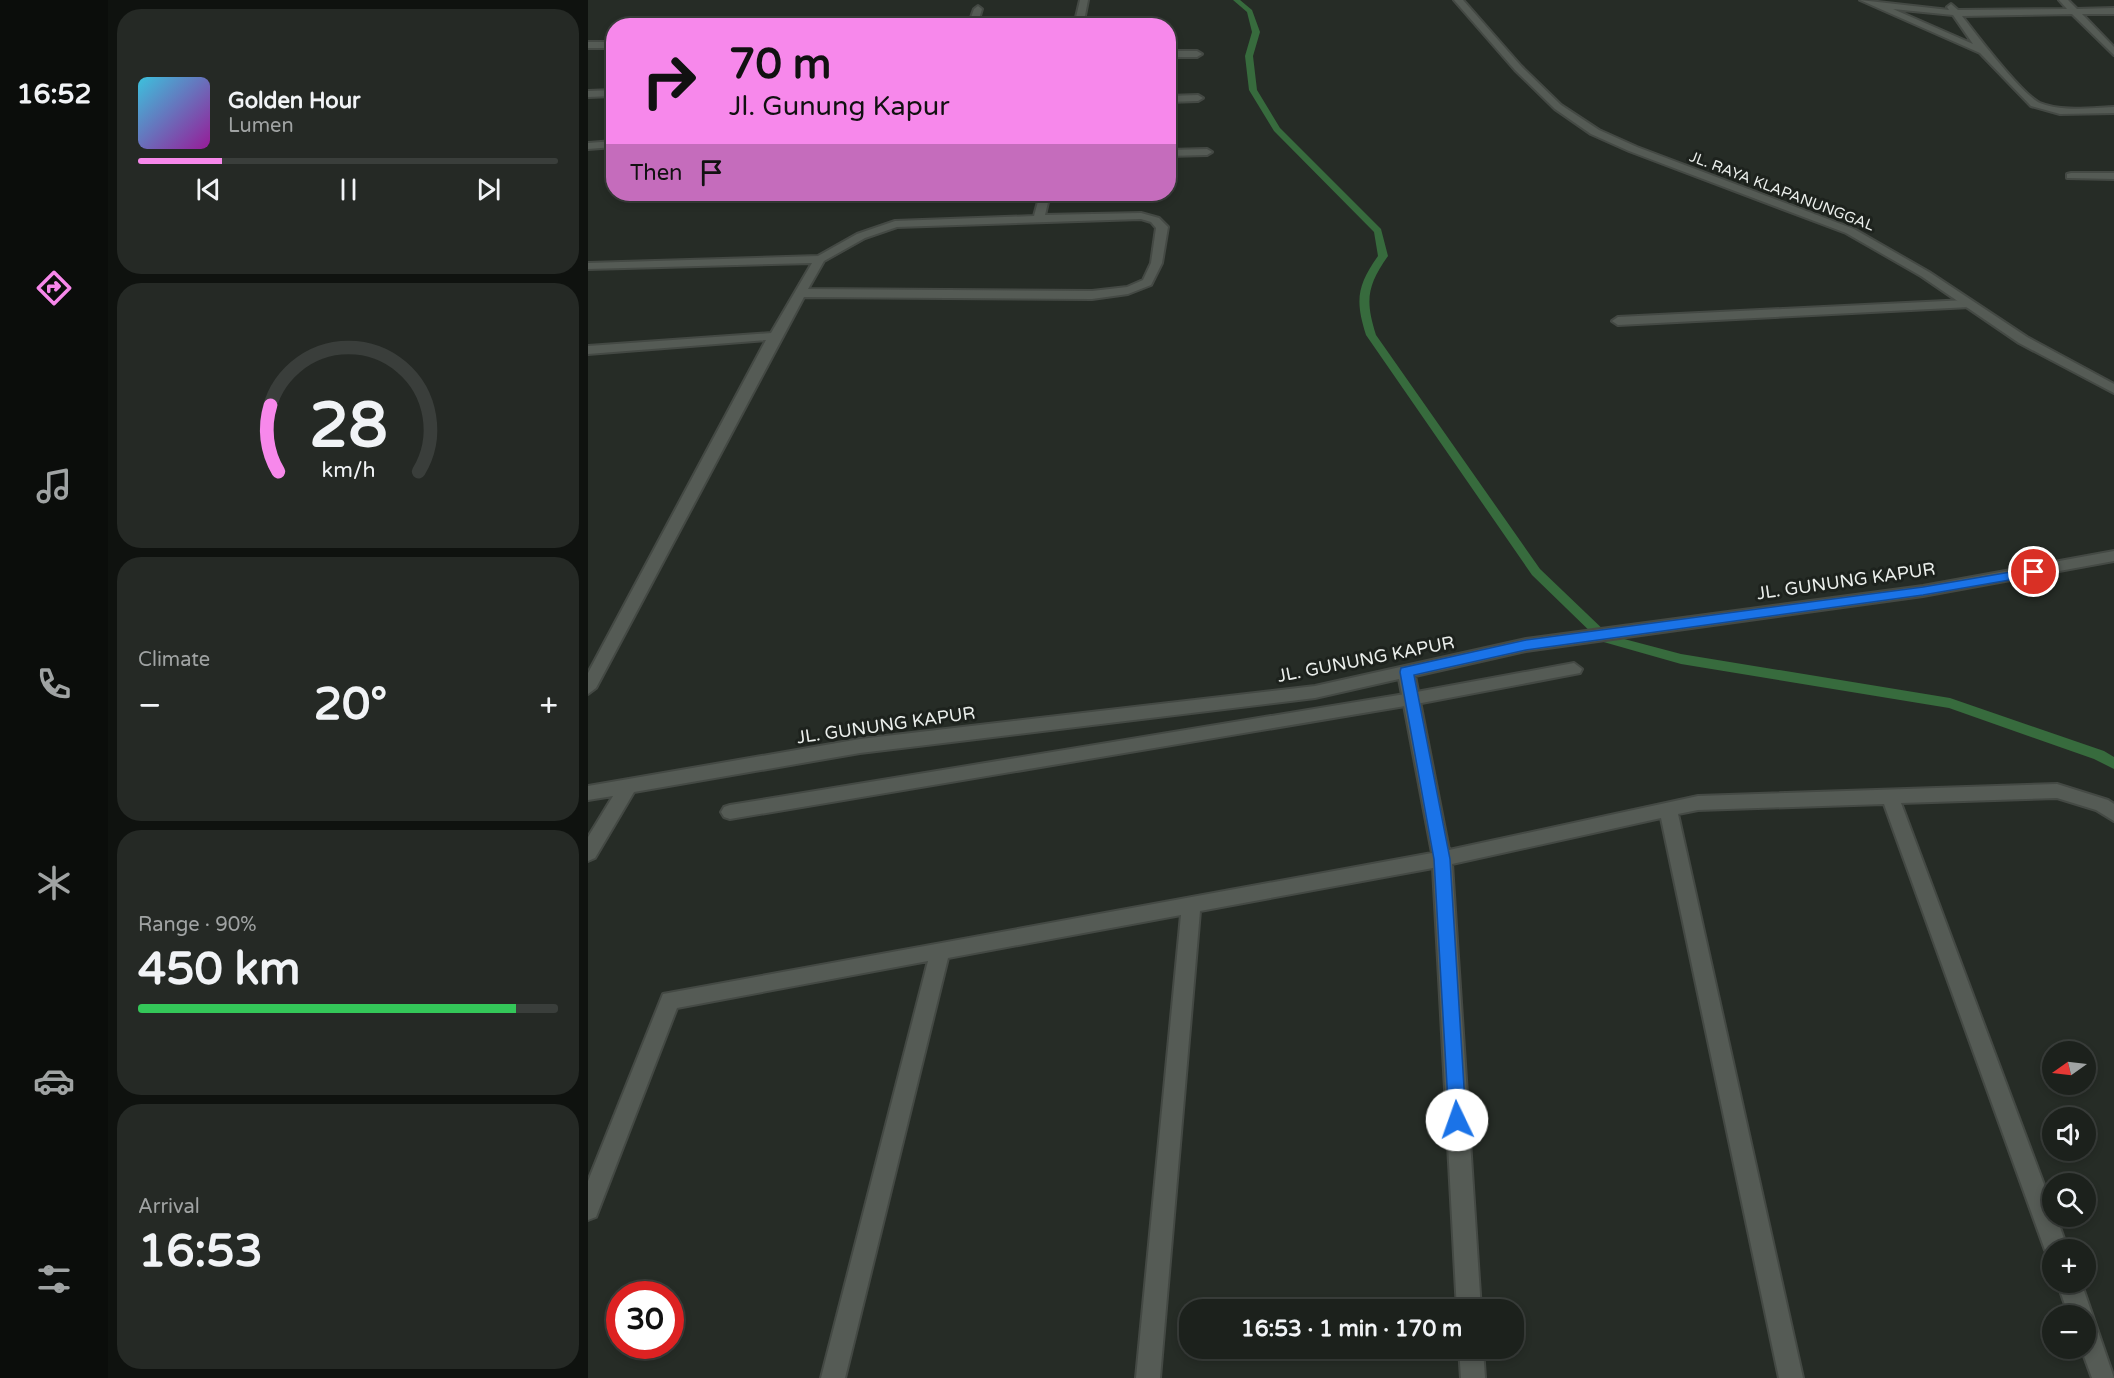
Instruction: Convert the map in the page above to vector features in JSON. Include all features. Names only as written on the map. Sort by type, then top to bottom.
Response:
[{"type":"street","points":[[1080,18],[1084,0]]},
{"type":"street","name":"JL. RAYA KLAPANUNGGAL","points":[[1458,0],[1518,68],[1558,107],[1595,132],[1850,231],[1925,274],[1966,304],[2023,340],[2114,389]]},
{"type":"street","points":[[1864,0],[1983,51]]},
{"type":"street","points":[[1945,0],[1983,51],[2040,107],[2060,111],[2114,110]]},
{"type":"street","points":[[2063,0],[2114,52]]},
{"type":"street","points":[[1876,5],[1956,13],[2114,10]]},
{"type":"street","points":[[975,18],[978,9]]},
{"type":"street","points":[[588,45],[606,45]]},
{"type":"street","points":[[1176,54],[1197,54]]},
{"type":"street","points":[[588,94],[606,93]]},
{"type":"street","points":[[1176,99],[1198,98]]},
{"type":"street","points":[[588,146],[606,145]]},
{"type":"street","points":[[1176,153],[1207,152]]},
{"type":"street","points":[[2071,176],[2114,176]]},
{"type":"street","points":[[1039,217],[1044,201]]},
{"type":"street","points":[[588,266],[820,259],[861,236],[896,224],[1039,217],[1141,216],[1155,220],[1162,227],[1154,277],[1137,290],[1092,295],[801,293]]},
{"type":"street","points":[[588,688],[775,336],[820,259]]},
{"type":"street","points":[[1618,321],[1966,304]]},
{"type":"street","points":[[588,350],[775,336]]},
{"type":"street","name":"JL. GUNUNG KAPUR","points":[[588,793],[860,746],[1315,692],[1526,645],[1923,591],[2114,556]]},
{"type":"street","points":[[730,812],[1411,699],[1574,669]]},
{"type":"street","points":[[1406,672],[1442,859],[1468,1299]]},
{"type":"street","points":[[588,853],[627,788]]},
{"type":"street","points":[[588,1209],[670,1000],[1442,859],[1698,803],[2057,791],[2102,805],[2114,814]]},
{"type":"street","points":[[1890,796],[2052,1239]]},
{"type":"street","points":[[1668,810],[1791,1378]]},
{"type":"street","points":[[1148,1378],[1191,905]]},
{"type":"street","points":[[833,1378],[940,951]]},
{"type":"street","points":[[2096,1357],[2104,1378]]},
{"type":"street","points":[[1472,1359],[1473,1378]]},
{"type":"waterway","points":[[1236,0],[1250,11],[1256,32],[1249,56],[1253,90],[1277,129],[1378,231],[1383,256],[1365,286],[1363,302],[1371,335],[1536,572],[1605,638],[1681,659],[1950,703],[2099,755],[2114,764]]},
{"type":"route","points":[[1457,1120],[1442,859],[1406,672],[1526,645],[1923,591],[2034,572]]}]
